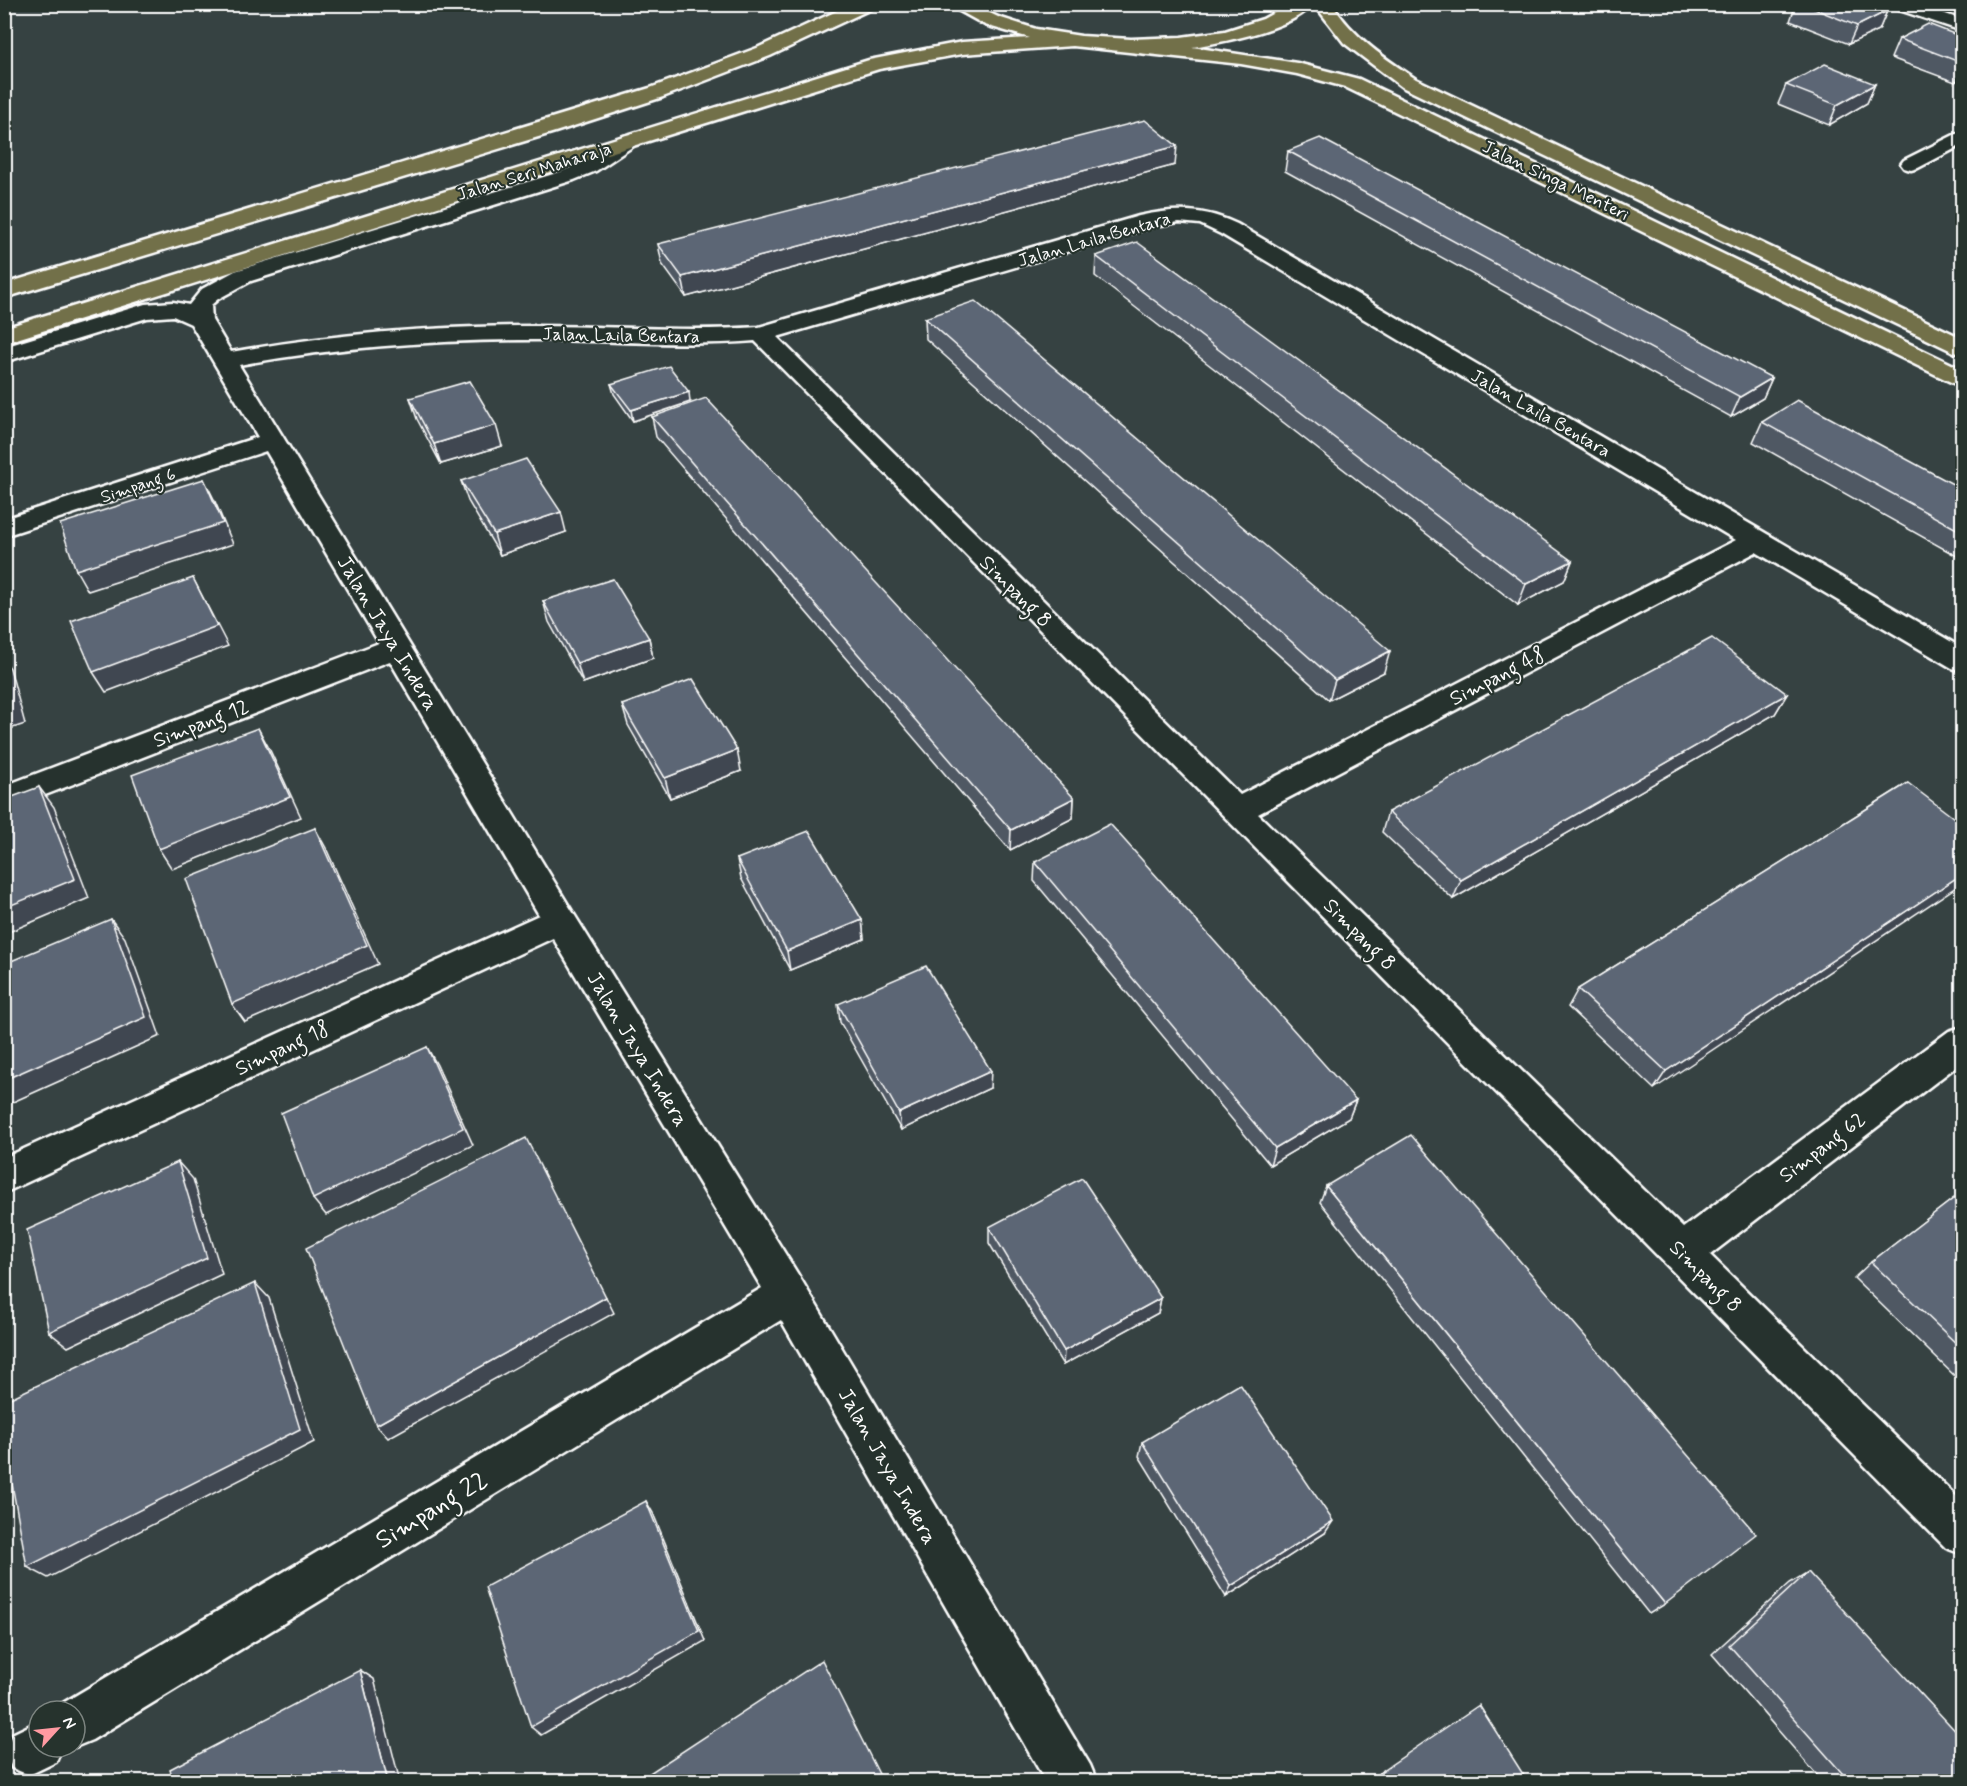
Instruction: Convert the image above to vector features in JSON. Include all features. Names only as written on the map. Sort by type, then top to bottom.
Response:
[{"type":"main road","name":"Jalan Seri Maharaja","points":[[4,291],[157,243],[594,114],[719,70],[825,27],[867,4]]},
{"type":"main road","points":[[956,4],[971,14],[1016,30],[1070,40],[1129,45],[1191,42],[1246,32],[1289,16],[1304,4]]},
{"type":"main road","name":"Jalan Singa Menteri","points":[[1323,4],[1347,36],[1381,65],[1409,83],[1962,347]]},
{"type":"main road","name":"Jalan Seri Maharaja","points":[[4,336],[876,64],[962,48],[1070,40]]},
{"type":"main road","name":"Jalan Singa Menteri","points":[[1129,45],[1279,66],[1352,82],[1962,378]]},
{"type":"street","points":[[1899,4],[1962,26]]},
{"type":"street","points":[[1911,164],[1962,138]]},
{"type":"street","points":[[200,320],[200,304],[210,294],[234,280],[548,183],[589,167],[628,141]]},
{"type":"street","name":"Jalan Laila Bentara","points":[[224,361],[314,345],[438,334],[538,333],[726,338],[761,334],[1168,215],[1186,214],[1208,219],[1962,661]]},
{"type":"street","points":[[4,355],[145,310],[185,311],[200,320]]},
{"type":"street","name":"Jalan Jaya Indera","points":[[200,320],[560,920],[788,1294],[1073,1782]]},
{"type":"street","name":"Simpang 8","points":[[761,334],[1236,811],[1962,1532]]},
{"type":"street","name":"Simpang 6","points":[[4,528],[272,441]]},
{"type":"street","name":"Simpang 48","points":[[1236,811],[1758,540]]},
{"type":"street","name":"Simpang 12","points":[[4,799],[398,647]]},
{"type":"street","name":"Simpang 18","points":[[4,1176],[560,920]]},
{"type":"street","name":"Simpang 62","points":[[1682,1252],[1962,1042]]},
{"type":"street","name":"Simpang 22","points":[[87,1716],[788,1294]]},
{"type":"building","points":[[1802,4],[1868,4],[1887,11],[1857,26]]},
{"type":"building","points":[[1928,24],[1962,37],[1962,63],[1899,39]]},
{"type":"building","points":[[1825,64],[1875,84],[1837,105],[1786,85]]},
{"type":"building","points":[[1145,120],[1177,146],[682,277],[658,244]]},
{"type":"building","points":[[1320,138],[1772,378],[1740,397],[1288,151]]},
{"type":"building","points":[[1137,242],[1572,561],[1526,584],[1096,256]]},
{"type":"building","points":[[975,301],[1390,651],[1335,680],[925,318]]},
{"type":"building","points":[[669,366],[689,392],[631,410],[611,384]]},
{"type":"building","points":[[470,381],[496,425],[434,444],[410,398]]},
{"type":"building","points":[[706,398],[1074,798],[1011,830],[652,417]]},
{"type":"building","points":[[1797,400],[1962,489],[1962,532],[1762,422]]},
{"type":"building","points":[[526,459],[561,512],[494,534],[461,481]]},
{"type":"building","points":[[204,479],[223,523],[76,570],[60,524]]},
{"type":"building","points":[[193,578],[217,626],[93,672],[71,621]]},
{"type":"building","points":[[613,579],[649,638],[577,663],[543,601]]},
{"type":"building","points":[[1712,638],[1787,694],[1461,880],[1388,812]]},
{"type":"building","points":[[693,679],[737,750],[665,778],[622,705]]},
{"type":"building","points":[[4,681],[10,704],[4,706]]},
{"type":"building","points":[[258,728],[290,797],[159,849],[132,775]]},
{"type":"building","points":[[1908,783],[1962,824],[1962,874],[1666,1071],[1578,989]]},
{"type":"building","points":[[39,787],[75,879],[4,908],[4,800]]},
{"type":"building","points":[[1110,824],[1356,1100],[1275,1148],[1035,862]]},
{"type":"building","points":[[315,828],[367,945],[232,1004],[186,879]]},
{"type":"building","points":[[809,831],[862,920],[787,951],[737,859]]},
{"type":"building","points":[[111,919],[146,1017],[4,1080],[4,964]]},
{"type":"building","points":[[926,966],[991,1071],[899,1113],[838,1004]]},
{"type":"building","points":[[427,1047],[463,1128],[313,1199],[281,1113]]},
{"type":"building","points":[[1411,1135],[1756,1534],[1665,1604],[1326,1186]]},
{"type":"building","points":[[526,1138],[606,1297],[376,1425],[306,1248]]},
{"type":"building","points":[[178,1162],[207,1258],[49,1332],[27,1230]]},
{"type":"building","points":[[1082,1178],[1161,1298],[1064,1351],[989,1227]]},
{"type":"building","points":[[1962,1192],[1962,1349],[1871,1262]]},
{"type":"building","points":[[255,1283],[300,1429],[27,1567],[4,1440],[4,1401]]},
{"type":"building","points":[[1240,1384],[1333,1521],[1231,1586],[1142,1442]]},
{"type":"building","points":[[646,1501],[699,1631],[531,1727],[485,1587]]},
{"type":"building","points":[[1808,1572],[1962,1738],[1962,1782],[1850,1782],[1729,1645]]},
{"type":"building","points":[[822,1660],[883,1782],[636,1782]]},
{"type":"building","points":[[360,1670],[388,1782],[173,1782],[170,1769]]},
{"type":"building","points":[[1479,1705],[1528,1782],[1384,1782],[1379,1773]]}]
